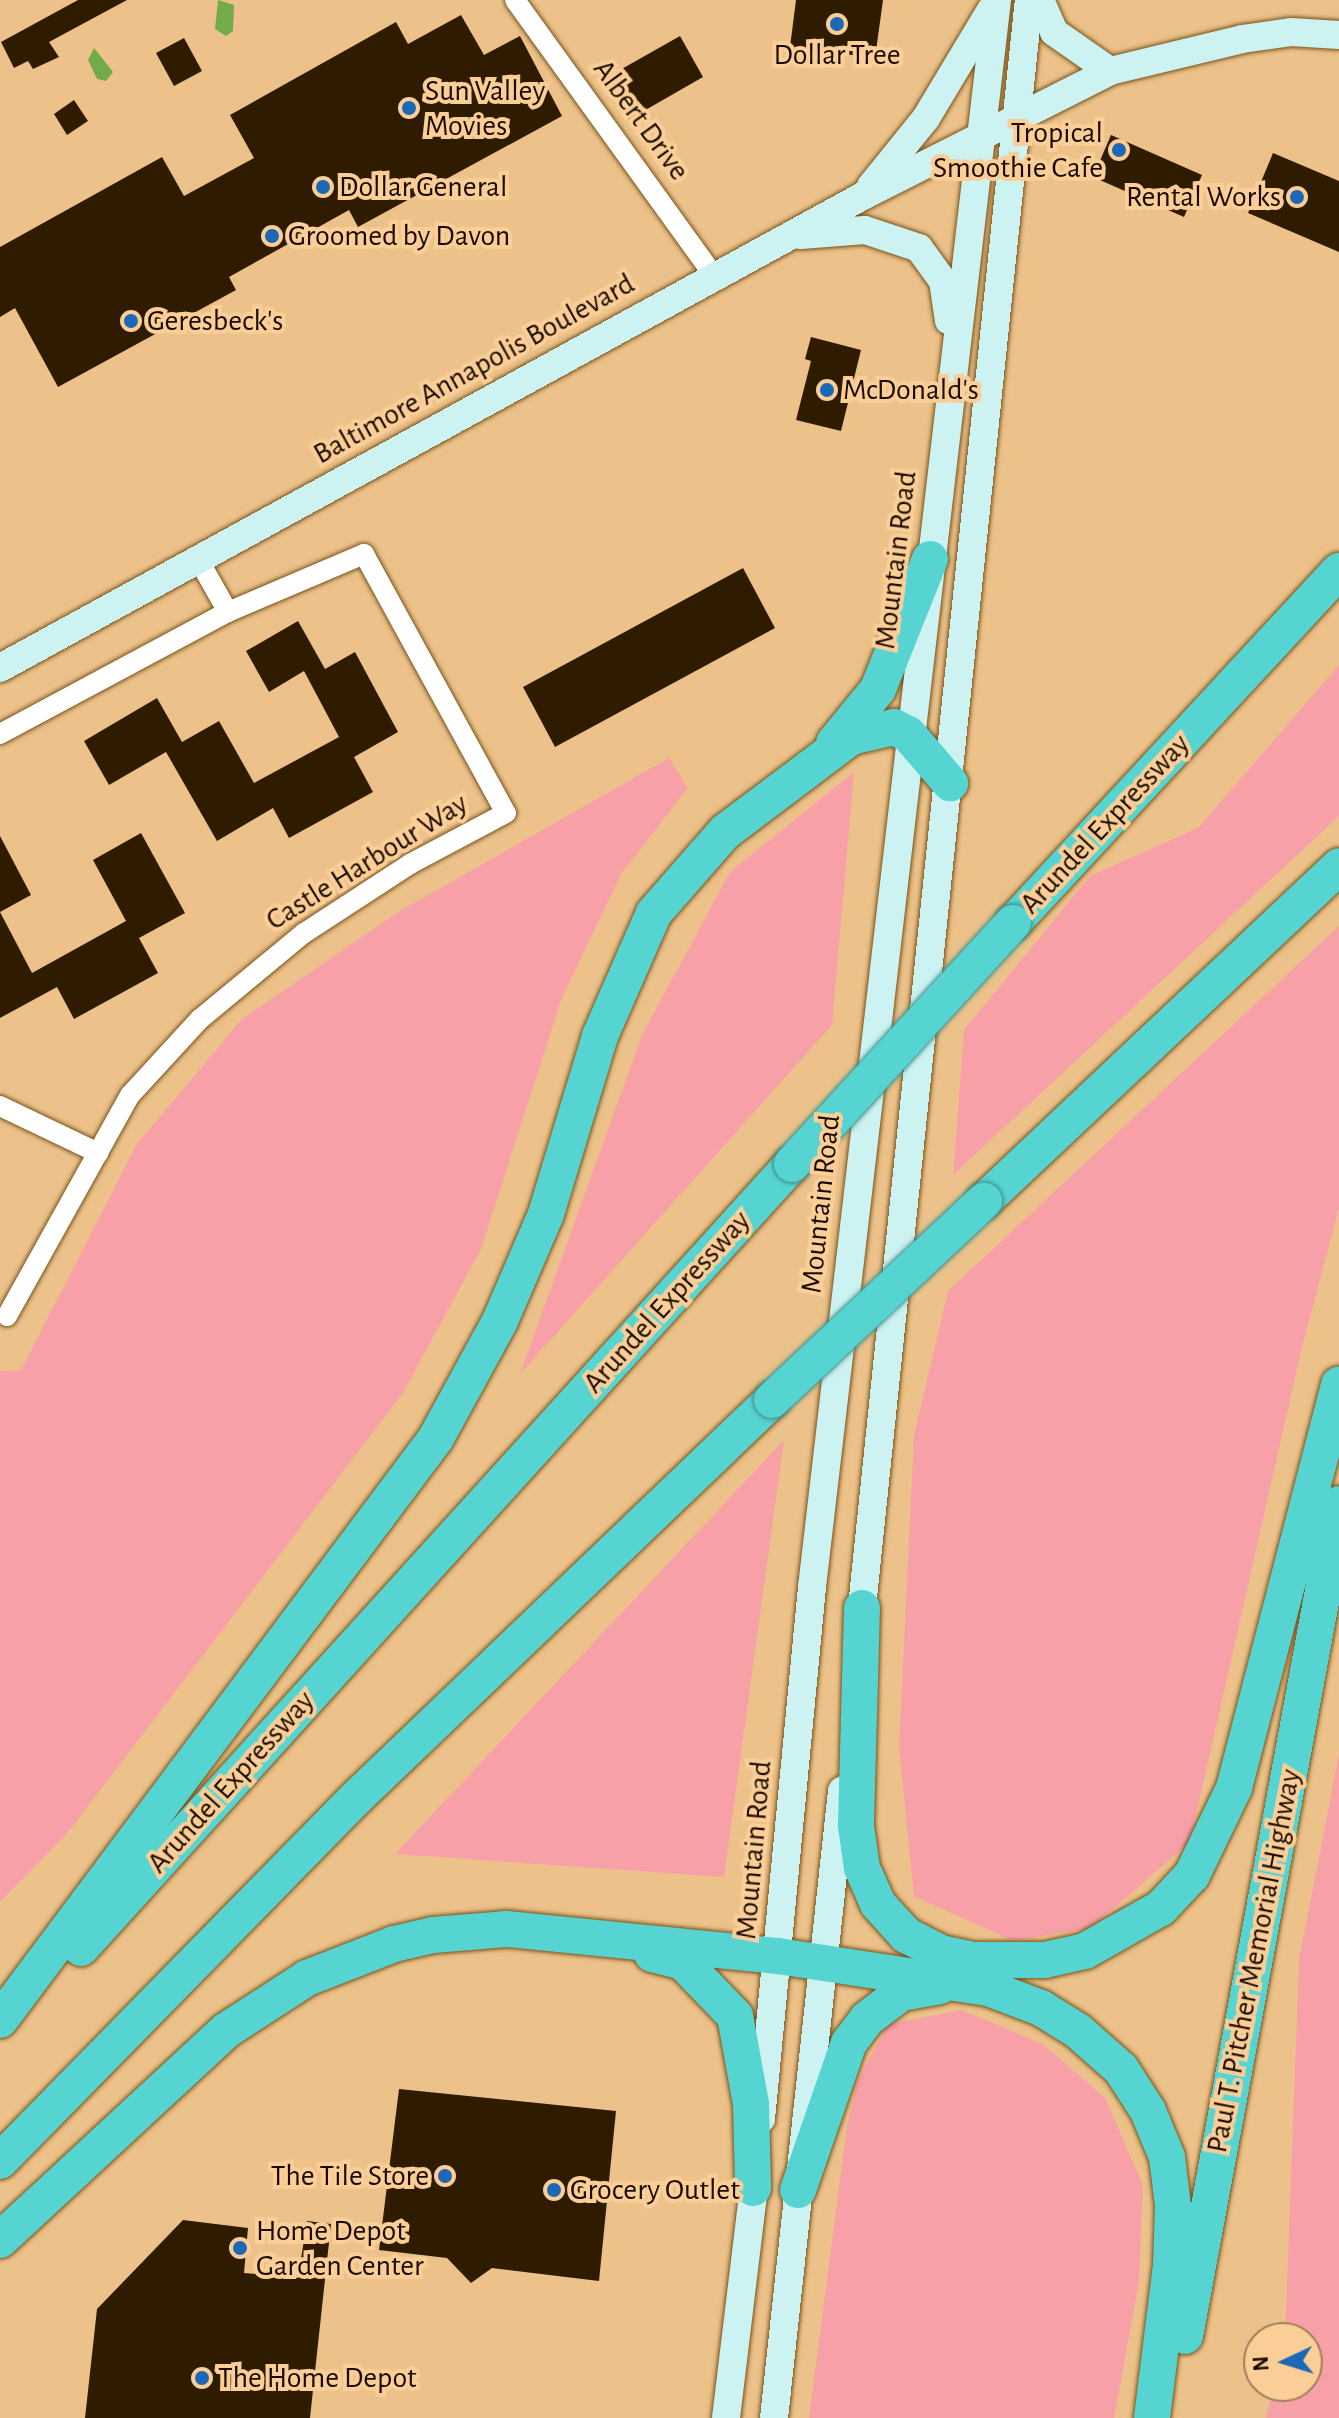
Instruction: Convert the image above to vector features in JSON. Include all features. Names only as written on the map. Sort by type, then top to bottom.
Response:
[{"type":"highway","points":[[0,2020],[436,1438],[500,1321],[546,1214],[600,1036],[654,913],[725,832],[827,751],[878,689],[930,559]]},
{"type":"highway","name":"Arundel Expressway","points":[[0,2038],[792,1164],[1339,571]]},
{"type":"highway","points":[[827,751],[876,728],[894,727],[908,734],[950,783]]},
{"type":"highway","points":[[0,2161],[355,1799],[772,1400],[1339,866]]},
{"type":"highway","points":[[798,2190],[849,2043],[867,2019],[901,1993],[989,1976],[1085,1951],[1138,1924],[1192,1875],[1234,1788],[1339,1384]]},
{"type":"highway","name":"Paul T. Pitcher Memorial Highway","points":[[1169,2418],[1339,1504]]},
{"type":"highway","points":[[862,1608],[856,1826],[862,1868],[878,1904],[906,1935],[989,1976],[1078,2031],[1121,2069],[1148,2111],[1167,2157],[1173,2206],[1171,2265],[1152,2418]]},
{"type":"highway","points":[[0,2240],[227,2030],[307,1978],[349,1957],[433,1935],[507,1929],[779,1949],[989,1976]]},
{"type":"highway","points":[[581,1935],[683,1962],[735,2016],[751,2104],[753,2188]]},
{"type":"main road","points":[[774,2418],[950,783],[1029,0]]},
{"type":"main road","points":[[1040,0],[1054,32],[1110,71]]},
{"type":"main road","points":[[863,196],[926,118],[996,1]]},
{"type":"main road","name":"Mountain Road","points":[[726,2418],[779,1949],[812,1587],[908,734],[996,1]]},
{"type":"main road","name":"Baltimore Annapolis Boulevard","points":[[0,668],[863,196],[981,133],[1110,71],[1242,39],[1291,32],[1339,35]]},
{"type":"main road","points":[[789,236],[865,230],[919,248],[943,281],[954,358]]},
{"type":"street","name":"Albert Drive","points":[[515,0],[715,277]]},
{"type":"street","name":"Castle Harbour Way","points":[[0,734],[228,612],[364,554],[506,813],[410,864],[250,972],[130,1095],[7,1316]]},
{"type":"street","points":[[198,559],[228,612]]},
{"type":"street","points":[[0,1106],[98,1153]]},
{"type":"shaded area","points":[[218,0],[234,5],[233,31],[226,36],[215,29]]},
{"type":"shaded area","points":[[94,48],[113,72],[106,81],[97,79],[88,60]]},
{"type":"shaded area","points":[[1339,665],[1339,816],[953,1175],[964,1030],[1090,876],[1198,828]]},
{"type":"shaded area","points":[[669,758],[688,788],[621,874],[561,1000],[481,1249],[403,1393],[69,1831],[0,1902],[0,1371],[21,1370],[137,1144],[242,1019],[400,911]]},
{"type":"shaded area","points":[[854,772],[832,1025],[520,1374],[642,1035],[730,872]]},
{"type":"shaded area","points":[[1339,926],[1339,1208],[1301,1351],[1190,1842],[1091,1928],[1013,1941],[914,1896],[899,1747],[914,1435],[948,1291]]},
{"type":"shaded area","points":[[784,1440],[724,1877],[395,1854]]},
{"type":"shaded area","points":[[1339,1754],[1339,2418],[1266,2418],[1270,2402],[1323,2402],[1323,2322],[1286,2322],[1299,1960]]},
{"type":"shaded area","points":[[962,2010],[1043,2044],[1105,2098],[1143,2185],[1139,2282],[1114,2418],[809,2418],[847,2126],[858,2080],[888,2024]]},
{"type":"building","points":[[78,0],[127,0],[49,42],[59,57],[33,69],[28,61],[14,68],[1,42]]},
{"type":"building","name":"Dollar Tree","points":[[796,0],[883,0],[875,58],[790,47]]},
{"type":"building","points":[[461,15],[484,55],[520,36],[562,116],[358,227],[349,210],[229,277],[236,290],[58,387],[15,308],[0,317],[0,247],[162,157],[184,196],[254,158],[230,115],[396,22],[408,44]]},
{"type":"building","points":[[680,36],[703,77],[628,120],[604,79]]},
{"type":"building","points":[[184,38],[202,71],[174,86],[156,53]]},
{"type":"building","points":[[74,100],[88,121],[67,135],[54,114]]},
{"type":"building","points":[[1111,135],[1202,175],[1184,217],[1093,177]]},
{"type":"building","name":"Rental Works","points":[[1273,153],[1339,181],[1339,252],[1248,213]]},
{"type":"building","name":"McDonald's","points":[[811,337],[861,350],[841,431],[796,420],[811,361],[805,359]]},
{"type":"building","points":[[743,568],[775,628],[555,747],[523,687]]},
{"type":"building","points":[[298,621],[325,669],[355,652],[398,732],[354,757],[373,792],[289,838],[273,808],[217,841],[166,752],[109,785],[84,741],[157,698],[182,742],[219,721],[254,783],[339,737],[304,671],[269,692],[246,651]]},
{"type":"building","points":[[141,833],[185,913],[139,938],[158,973],[74,1019],[57,987],[0,1018],[0,912],[32,973],[126,921],[93,860]]},
{"type":"building","points":[[0,836],[31,895],[0,912]]},
{"type":"building","points":[[399,2089],[616,2111],[599,2281],[492,2268],[471,2283],[447,2258],[379,2250]]},
{"type":"building","points":[[183,2220],[248,2228],[244,2273],[298,2278],[307,2221],[331,2224],[310,2418],[85,2418],[97,2309]]},
{"type":"place","name":"Dollar Tree","points":[[837,24]]},
{"type":"place","name":"Sun Valley Movies","points":[[409,108]]},
{"type":"place","name":"Tropical Smoothie Cafe","points":[[1119,150]]},
{"type":"place","name":"Dollar General","points":[[323,187]]},
{"type":"place","name":"Rental Works","points":[[1297,197]]},
{"type":"place","name":"Groomed by Davon","points":[[272,236]]},
{"type":"place","name":"Geresbeck's","points":[[131,321]]},
{"type":"place","name":"McDonald's","points":[[827,390]]},
{"type":"place","name":"The Tile Store","points":[[445,2176]]},
{"type":"place","name":"Grocery Outlet","points":[[554,2190]]},
{"type":"place","name":"Home Depot Garden Center","points":[[240,2248]]},
{"type":"place","name":"The Home Depot","points":[[202,2378]]}]
